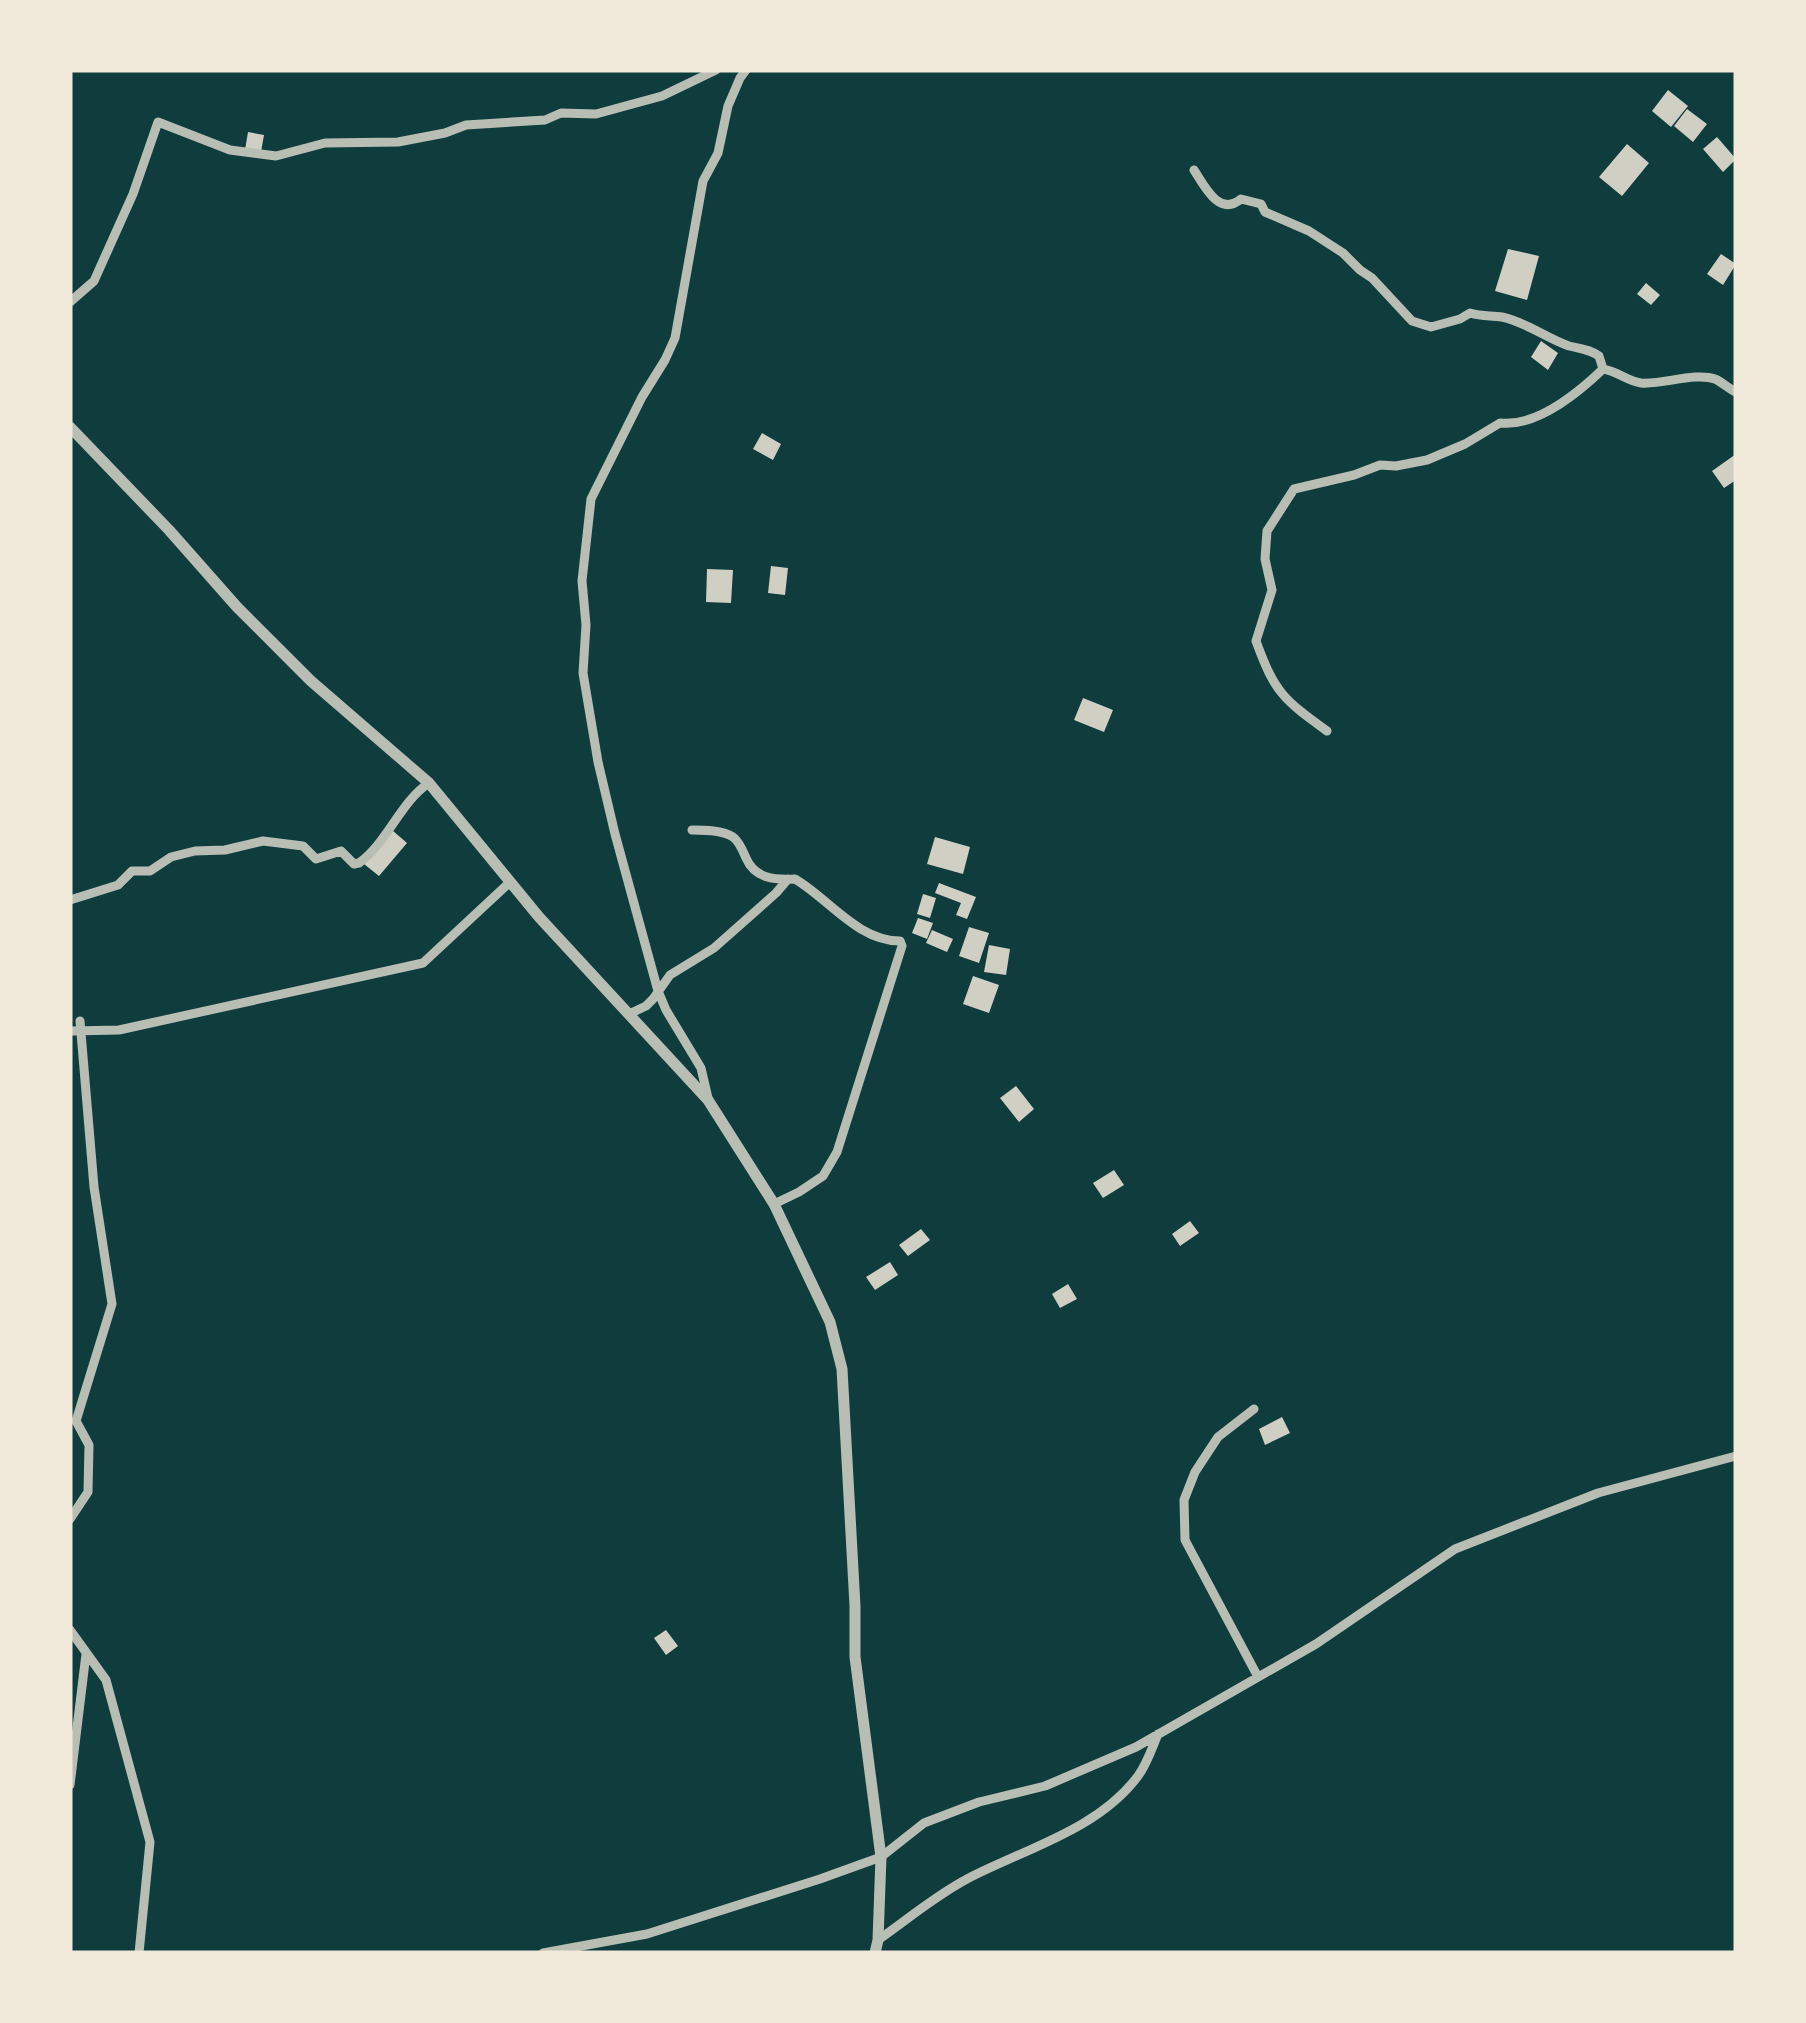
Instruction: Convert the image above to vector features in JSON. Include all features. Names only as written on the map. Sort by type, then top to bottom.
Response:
[{"type":"street","points":[[70,302],[94,281],[133,194],[158,122],[230,150],[276,156],[324,143],[398,142],[445,134],[466,124],[545,120],[561,113],[596,114],[662,96],[716,70]]},
{"type":"street","points":[[708,1100],[701,1068],[658,991],[615,834],[583,673],[586,625],[582,581],[591,499],[675,338],[703,182],[718,153],[728,106],[746,70]]},
{"type":"street","points":[[1194,170],[1219,202],[1235,205],[1242,199],[1260,204],[1265,212],[1309,231],[1343,253],[1412,321],[1431,327],[1470,313],[1500,316],[1570,346],[1589,349],[1599,356],[1603,369]]},
{"type":"street","points":[[1327,731],[1289,704],[1275,687],[1256,641],[1272,590],[1265,559],[1267,531],[1294,489],[1354,476],[1380,465],[1412,464],[1465,444],[1500,423],[1529,420],[1566,400],[1603,369],[1645,384],[1715,379],[1736,392]]},
{"type":"street","points":[[70,427],[311,681],[429,783],[510,882],[708,1100],[774,1204],[830,1322],[842,1369],[856,1657],[882,1857],[876,1946]]},
{"type":"street","points":[[70,900],[118,885],[132,871],[150,871],[170,857],[264,840],[303,846],[316,859],[341,851],[354,864],[360,863],[416,792],[429,783]]},
{"type":"street","points":[[692,830],[730,834],[756,874],[795,879],[868,933],[900,941],[902,946],[837,1152],[824,1176],[774,1204]]},
{"type":"street","points":[[629,1014],[646,1006],[670,975],[714,948],[788,879]]},
{"type":"street","points":[[70,1519],[88,1492],[89,1445],[76,1421],[112,1304],[94,1187],[77,1027],[119,1030],[423,964],[510,882]]},
{"type":"street","points":[[1254,1409],[1218,1436],[1184,1500],[1185,1540],[1258,1677]]},
{"type":"street","points":[[543,1953],[647,1934],[882,1857],[924,1823],[979,1802],[1046,1786],[1136,1747],[1316,1644],[1454,1548],[1598,1493],[1736,1456]]},
{"type":"street","points":[[70,1630],[106,1680],[150,1842],[140,1953]]},
{"type":"street","points":[[70,1785],[86,1652]]},
{"type":"street","points":[[876,1946],[916,1911],[964,1880],[1048,1841],[1106,1807],[1141,1773],[1158,1734]]},
{"type":"building","points":[[1668,90],[1688,106],[1671,127],[1652,111]]},
{"type":"building","points":[[1687,109],[1707,124],[1693,142],[1674,126]]},
{"type":"building","points":[[248,132],[264,135],[261,152],[245,150]]},
{"type":"building","points":[[1717,137],[1736,159],[1723,172],[1703,149]]},
{"type":"building","points":[[1627,144],[1649,163],[1622,196],[1599,177]]},
{"type":"building","points":[[1508,249],[1539,256],[1527,300],[1495,291]]},
{"type":"building","points":[[1721,254],[1736,264],[1723,285],[1707,274]]},
{"type":"building","points":[[1646,283],[1660,295],[1651,305],[1637,294]]},
{"type":"building","points":[[1541,341],[1558,353],[1548,370],[1531,357]]},
{"type":"building","points":[[762,433],[781,444],[773,460],[753,449]]},
{"type":"building","points":[[1736,454],[1736,480],[1724,488],[1712,471]]},
{"type":"building","points":[[771,566],[788,568],[785,595],[768,593]]},
{"type":"building","points":[[707,569],[733,570],[731,603],[706,602]]},
{"type":"building","points":[[1083,698],[1113,710],[1104,732],[1074,720]]},
{"type":"building","points":[[392,830],[407,843],[379,876],[364,864]]},
{"type":"building","points":[[935,837],[970,847],[963,874],[927,864]]},
{"type":"building","points":[[939,883],[976,897],[967,919],[956,915],[961,903],[935,893]]},
{"type":"building","points":[[923,894],[936,898],[930,918],[917,914]]},
{"type":"building","points":[[918,918],[933,923],[927,939],[912,933]]},
{"type":"building","points":[[969,927],[989,933],[979,963],[959,956]]},
{"type":"building","points":[[932,930],[953,939],[947,952],[926,943]]},
{"type":"building","points":[[989,945],[1010,949],[1006,975],[984,972]]},
{"type":"building","points":[[973,976],[999,985],[989,1013],[963,1004]]},
{"type":"building","points":[[1016,1086],[1034,1109],[1019,1122],[1000,1098]]},
{"type":"building","points":[[1114,1170],[1124,1185],[1103,1198],[1093,1183]]},
{"type":"building","points":[[1190,1221],[1199,1233],[1180,1246],[1172,1234]]},
{"type":"building","points":[[921,1229],[930,1240],[908,1256],[899,1245]]},
{"type":"building","points":[[890,1262],[898,1275],[875,1290],[866,1277]]},
{"type":"building","points":[[1068,1284],[1077,1299],[1060,1308],[1052,1294]]},
{"type":"building","points":[[1282,1417],[1290,1433],[1265,1445],[1259,1429]]},
{"type":"building","points":[[666,1630],[678,1646],[666,1655],[654,1638]]}]
